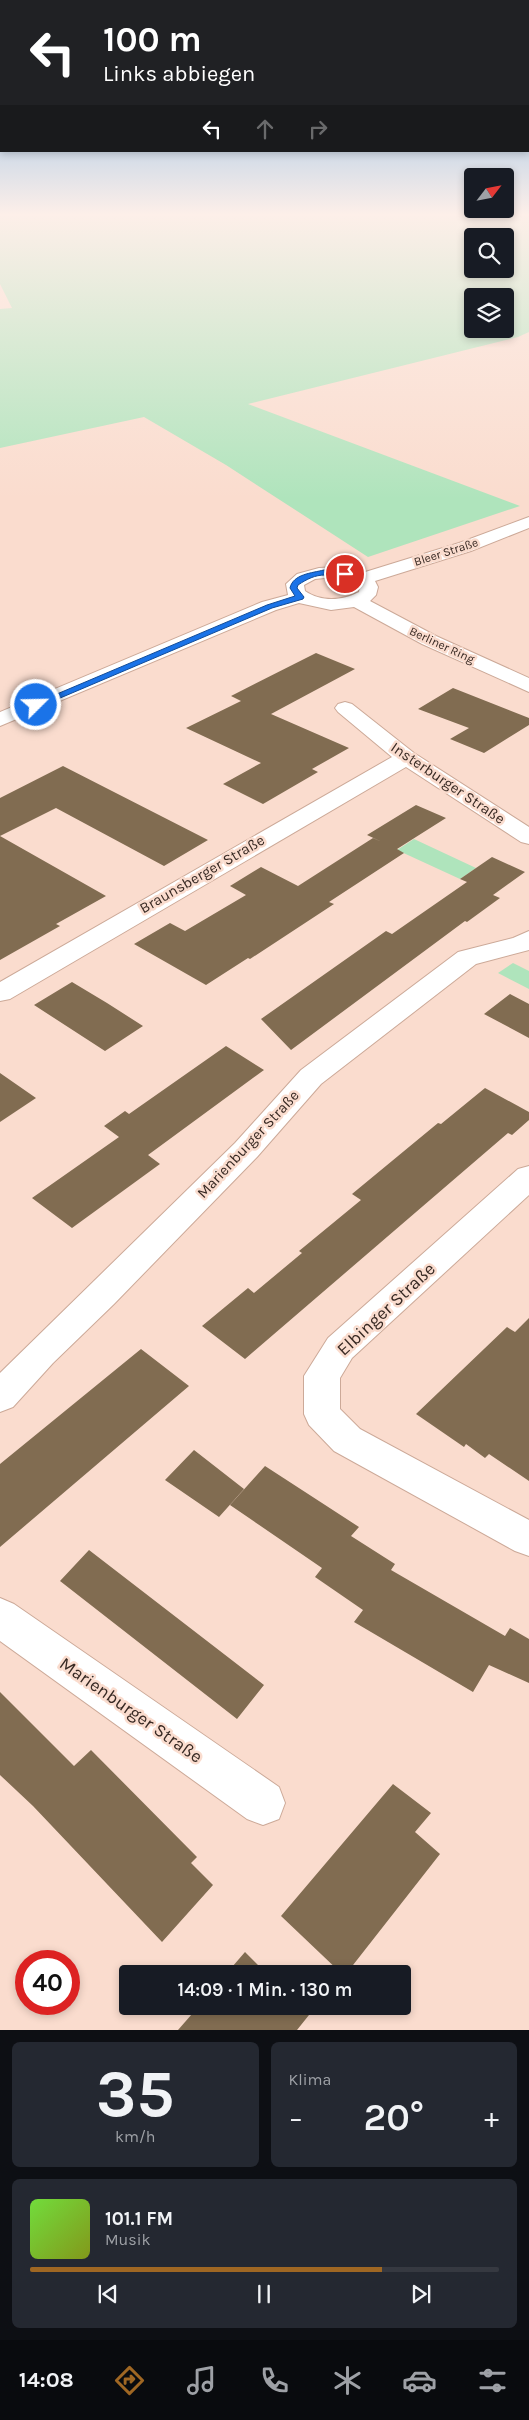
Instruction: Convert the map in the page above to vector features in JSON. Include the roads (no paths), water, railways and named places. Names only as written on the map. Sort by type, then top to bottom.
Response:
[{"type":"street","name":"Bleer Straße","points":[[362,579],[465,546],[529,522]]},
{"type":"street","points":[[0,720],[269,606],[300,597],[314,602],[330,604],[356,601],[367,595],[370,591],[367,583],[362,579],[335,572],[305,576],[295,584],[294,588],[300,597]]},
{"type":"street","name":"Berliner Ring","points":[[356,601],[429,640],[529,686]]},
{"type":"street","name":"Insterburger Straße","points":[[345,708],[406,758],[529,837]]},
{"type":"street","name":"Braunsberger Straße","points":[[0,993],[406,758]]},
{"type":"street","name":"Marienburger Straße","points":[[0,1397],[41,1353],[102,1296],[246,1150],[310,1077],[467,958],[522,944],[529,939]]},
{"type":"street","name":"Elbinger Straße","points":[[529,1177],[340,1348],[322,1376],[322,1414],[347,1440],[529,1539]]},
{"type":"street","name":"Marienburger Straße","points":[[0,1617],[263,1803]]}]
